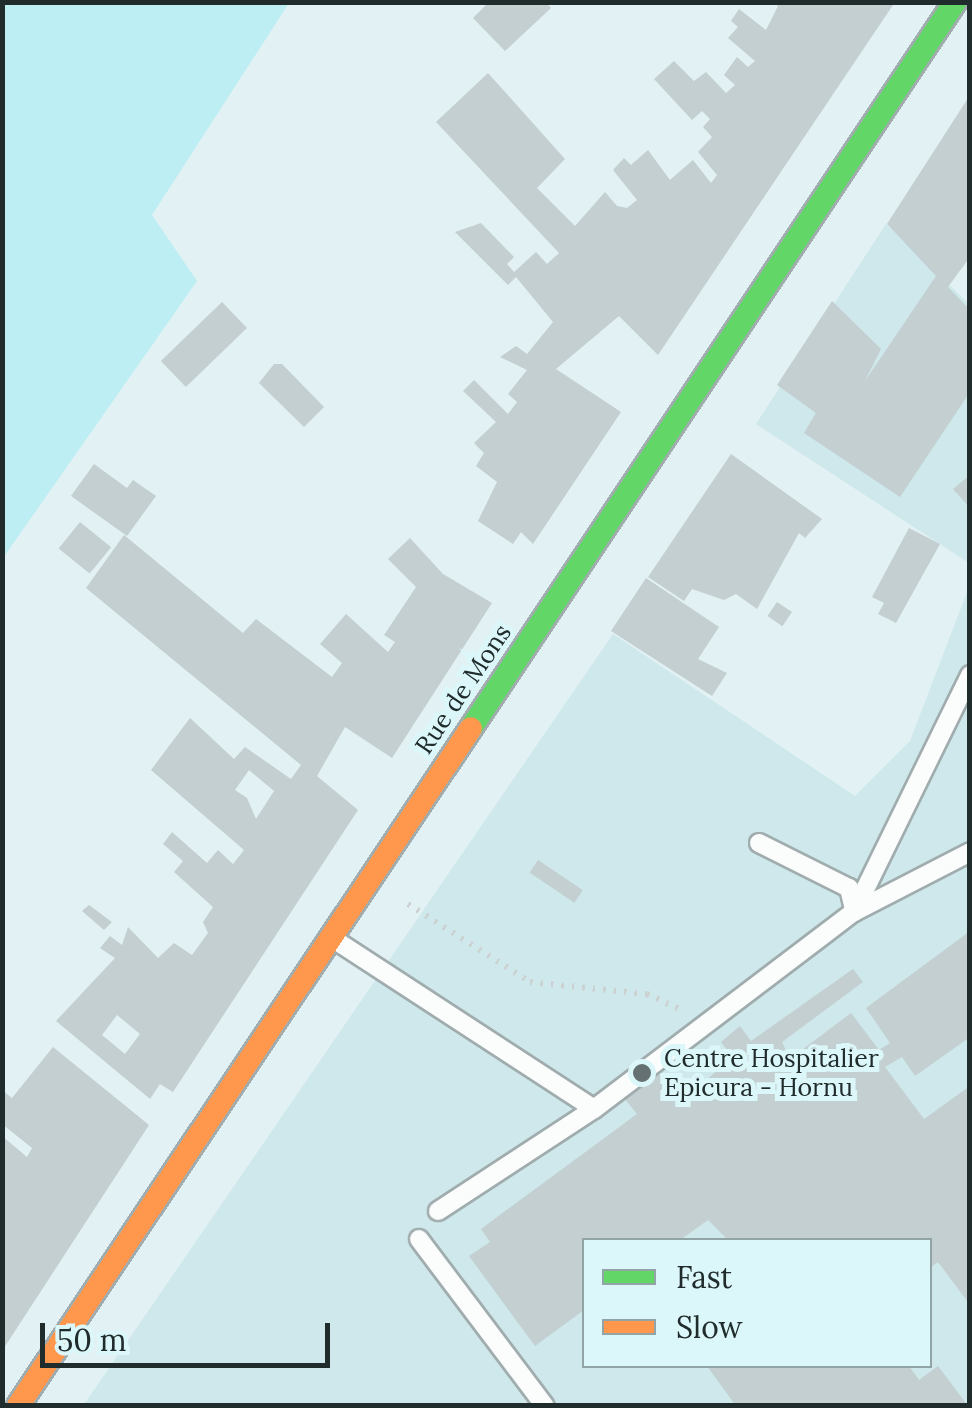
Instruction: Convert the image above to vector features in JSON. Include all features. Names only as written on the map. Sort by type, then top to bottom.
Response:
[{"type":"main road","name":"Rue de Mons","points":[[18,1406],[955,2]]},
{"type":"lane","points":[[854,912],[970,675]]},
{"type":"lane","points":[[759,843],[849,888],[854,912]]},
{"type":"lane","points":[[438,1211],[594,1109],[854,912],[970,852]]},
{"type":"lane","points":[[330,938],[594,1109]]},
{"type":"lane","points":[[419,1239],[545,1406]]},
{"type":"path","points":[[370,879],[530,982],[646,994],[708,1023]]},
{"type":"shaded area","points":[[3,2],[289,3],[152,215],[197,281],[3,558]]},
{"type":"shaded area","points":[[886,224],[969,304],[969,563],[756,424]]},
{"type":"shaded area","name":"Centre Hospitalier Epicura - Hornu","points":[[969,587],[969,1405],[83,1406],[613,634],[855,796],[910,741]]},
{"type":"building","points":[[489,2],[546,2],[551,8],[505,51],[473,18]]},
{"type":"building","points":[[772,2],[895,2],[658,355],[619,316],[556,369],[621,412],[533,544],[521,532],[513,544],[478,521],[497,482],[476,466],[484,453],[474,443],[496,422],[463,391],[474,380],[508,414],[517,402],[508,394],[527,370],[500,357],[516,346],[527,354],[553,322],[516,277],[508,285],[455,232],[481,223],[514,257],[507,264],[514,272],[536,252],[547,264],[559,253],[436,122],[488,73],[565,159],[537,188],[575,226],[605,192],[617,206],[627,208],[637,200],[613,170],[624,158],[631,165],[648,150],[670,180],[693,160],[711,183],[717,175],[698,152],[712,137],[703,127],[710,119],[702,111],[692,120],[654,79],[674,61],[694,81],[706,72],[726,93],[735,85],[724,75],[737,57],[748,67],[755,61],[728,38],[738,27],[731,21],[739,9],[766,30],[778,6]]},
{"type":"building","points":[[970,95],[970,257],[948,287],[970,310],[970,392],[900,497],[804,433],[816,413],[777,385],[832,301],[881,349],[865,381],[936,276],[887,224]]},
{"type":"building","points":[[222,302],[247,328],[186,387],[161,361]]},
{"type":"building","points":[[274,364],[282,364],[324,407],[304,427],[259,383]]},
{"type":"building","points":[[731,454],[822,519],[805,538],[799,533],[757,609],[736,594],[724,600],[692,589],[684,601],[648,577]]},
{"type":"building","points":[[94,464],[127,488],[133,480],[156,496],[127,536],[71,496]]},
{"type":"building","points":[[970,475],[970,508],[953,489]]},
{"type":"building","points":[[80,522],[111,547],[90,574],[59,548]]},
{"type":"building","points":[[909,528],[940,544],[896,623],[878,614],[884,603],[872,597]]},
{"type":"building","points":[[124,535],[243,633],[256,619],[332,677],[342,663],[320,644],[346,614],[388,652],[395,642],[384,635],[416,587],[388,559],[410,538],[443,574],[492,603],[392,758],[345,727],[317,776],[358,810],[173,1092],[160,1084],[150,1099],[56,1021],[115,958],[100,948],[110,936],[122,945],[128,927],[158,958],[174,943],[192,955],[208,933],[203,922],[213,907],[174,872],[183,861],[163,844],[172,832],[207,863],[218,850],[233,864],[244,850],[151,770],[190,718],[234,759],[245,747],[291,779],[301,765],[86,588]],"holes":[[[249,770],[274,791],[256,819],[247,798],[235,790]],[[117,1015],[140,1034],[125,1054],[102,1035]]]},
{"type":"building","points":[[646,578],[719,627],[698,659],[727,673],[712,696],[611,631]]},
{"type":"building","points":[[777,602],[792,612],[782,626],[767,616]]},
{"type":"building","points":[[538,860],[583,890],[574,903],[530,872]]},
{"type":"building","points":[[89,905],[112,922],[104,930],[82,911]]},
{"type":"building","points":[[970,931],[970,1037],[915,1076],[902,1057],[885,1067],[924,1119],[970,1086],[970,1305],[938,1262],[932,1266],[932,1238],[726,1238],[708,1220],[683,1238],[582,1238],[582,1311],[535,1346],[469,1256],[490,1242],[481,1229],[637,1114],[625,1099],[659,1074],[683,1101],[732,1057],[721,1042],[740,1026],[751,1041],[853,969],[863,982],[782,1042],[790,1059],[851,1013],[879,1050],[890,1043],[866,1008]]},
{"type":"building","points":[[53,1047],[149,1125],[2,1351],[2,1136],[27,1157],[32,1148],[2,1124],[2,1090],[12,1098]]},
{"type":"building","points":[[938,1366],[968,1406],[736,1406],[708,1368],[910,1368],[919,1380]]},
{"type":"traffic: fast","points":[[471,728],[955,2]]},
{"type":"traffic: slow","points":[[18,1406],[471,728]]},
{"type":"place","name":"Centre Hospitalier Epicura - Hornu","points":[[642,1073]]}]
